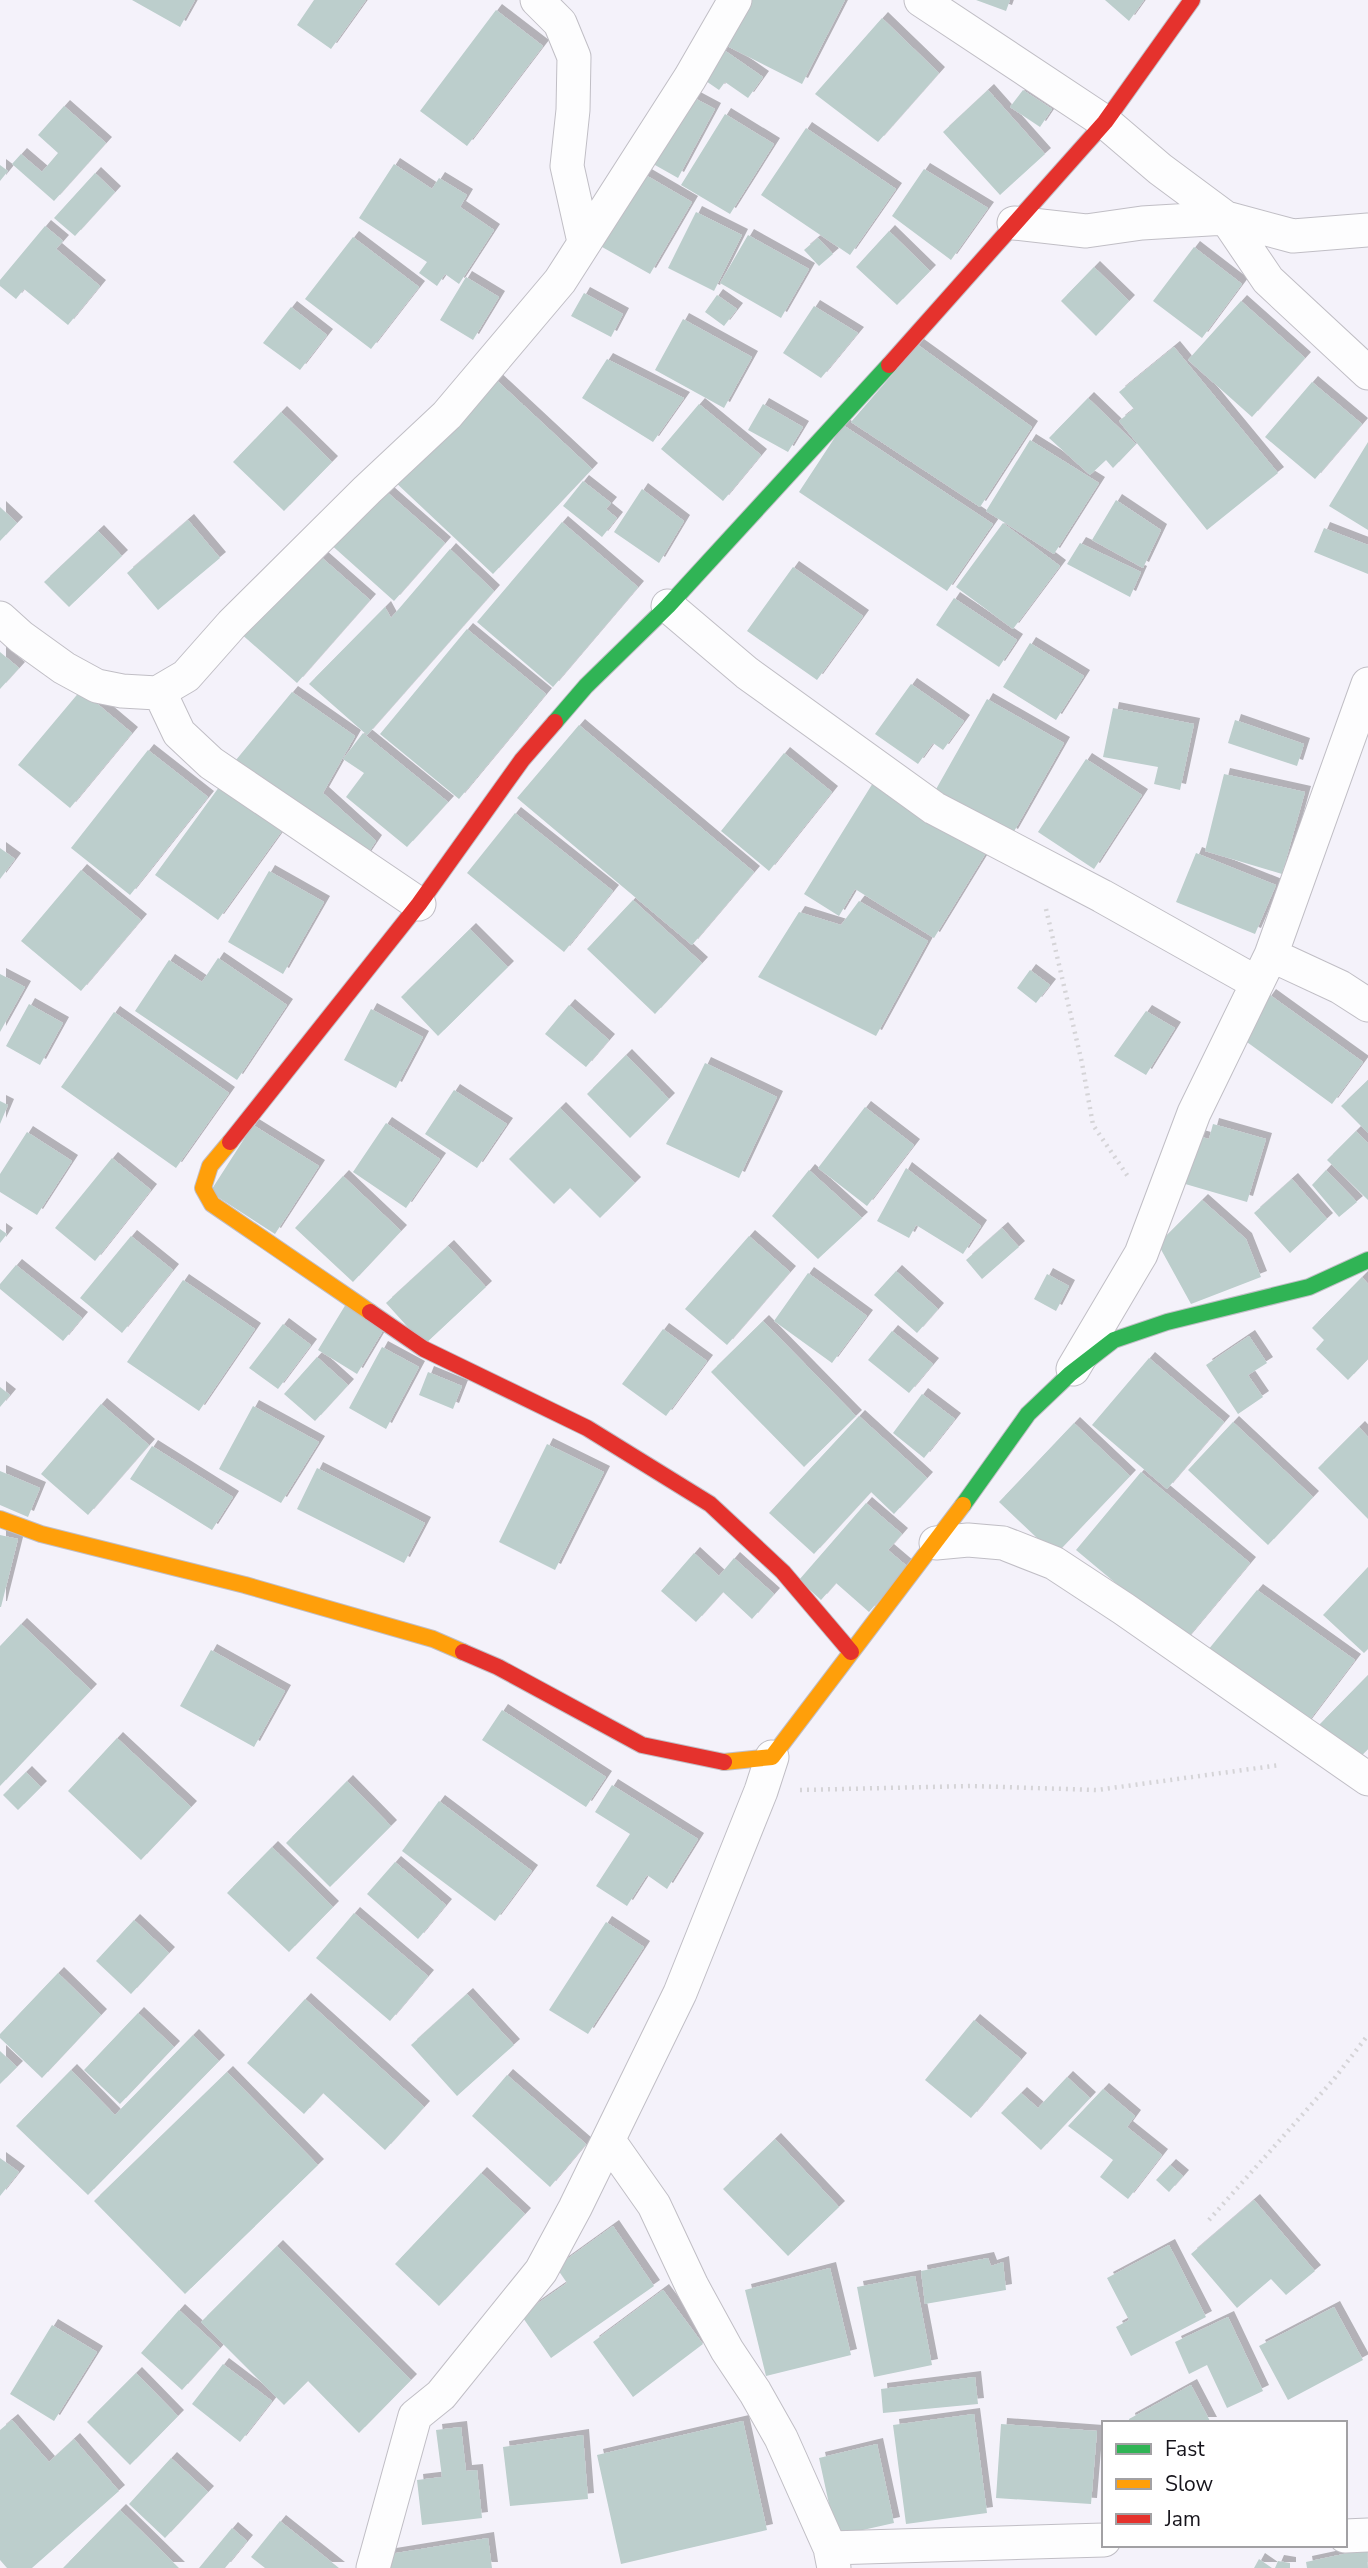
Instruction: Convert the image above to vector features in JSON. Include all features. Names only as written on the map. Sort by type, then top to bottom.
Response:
[{"type":"street","points":[[537,0],[560,23],[574,57],[573,110],[567,166],[584,242]]},
{"type":"street","points":[[157,693],[186,676],[232,624],[447,415],[560,281],[690,78],[735,0]]},
{"type":"street","points":[[921,0],[1105,122],[1226,218],[1268,279],[1368,373]]},
{"type":"street","points":[[850,1652],[783,1572],[710,1504],[587,1428],[424,1349],[212,1204],[203,1188],[210,1166],[419,904],[522,760],[586,687],[668,606],[849,411],[1105,122],[1192,0]]},
{"type":"street","points":[[1014,223],[1086,231],[1142,223],[1226,218],[1293,236],[1368,230]]},
{"type":"street","points":[[668,606],[747,673],[934,808],[1035,861],[1264,969],[1309,971],[1368,1005]]},
{"type":"street","points":[[0,618],[64,668],[97,686],[161,695],[179,733],[211,763],[419,904]]},
{"type":"street","points":[[1070,1374],[1140,1254],[1194,1113],[1264,969],[1368,684]]},
{"type":"street","points":[[373,2568],[415,2416],[441,2395],[541,2271],[609,2141],[680,1993],[761,1791],[772,1757],[936,1543],[1028,1414],[1070,1374],[1114,1340],[1167,1322],[1309,1287],[1368,1260]]},
{"type":"street","points":[[0,1519],[41,1534],[245,1586],[433,1639],[498,1667],[642,1745],[727,1763],[772,1757]]},
{"type":"street","points":[[936,1543],[968,1540],[1003,1543],[1054,1563],[1368,1779]]},
{"type":"street","points":[[609,2141],[654,2205],[698,2297],[781,2438],[832,2558],[1102,2540]]},
{"type":"street","points":[[1347,2536],[1368,2535]]},
{"type":"path","points":[[1035,861],[1082,1063],[1093,1125],[1131,1181]]},
{"type":"path","points":[[761,1791],[971,1786],[1097,1790],[1203,1777],[1332,1756]]},
{"type":"path","points":[[1209,2220],[1334,2079],[1368,2035]]},
{"type":"building","points":[[132,0],[195,0],[180,27]]},
{"type":"building","points":[[314,0],[366,0],[331,49],[297,25]]},
{"type":"building","points":[[747,0],[845,0],[802,84],[725,45]]},
{"type":"building","points":[[976,0],[1010,0],[1006,11]]},
{"type":"building","points":[[1105,0],[1144,0],[1129,21]]},
{"type":"building","points":[[496,10],[543,46],[467,146],[420,111]]},
{"type":"building","points":[[882,18],[939,73],[878,142],[815,94]]},
{"type":"building","points":[[724,50],[763,77],[748,98],[725,82],[719,90],[703,79]]},
{"type":"building","points":[[988,90],[1045,154],[1000,195],[943,132]]},
{"type":"building","points":[[1023,90],[1052,109],[1040,127],[1010,107]]},
{"type":"building","points":[[685,93],[715,109],[678,178],[639,156]]},
{"type":"building","points":[[64,106],[106,143],[54,201],[12,164],[21,154],[42,172],[58,153],[38,135]]},
{"type":"building","points":[[725,114],[774,144],[730,214],[681,185]]},
{"type":"building","points":[[806,128],[896,189],[850,255],[761,195]]},
{"type":"building","points":[[394,164],[432,189],[439,178],[467,195],[460,207],[494,230],[459,284],[445,274],[437,286],[419,273],[427,262],[359,218]]},
{"type":"building","points":[[0,165],[8,171],[0,181]]},
{"type":"building","points":[[924,169],[988,208],[951,260],[892,216]]},
{"type":"building","points":[[637,170],[692,202],[650,274],[595,243]]},
{"type":"building","points":[[95,173],[115,192],[75,236],[54,218]]},
{"type":"building","points":[[696,212],[742,235],[714,291],[668,268]]},
{"type":"building","points":[[45,226],[63,241],[56,249],[100,286],[68,325],[24,289],[16,299],[0,286],[0,280]]},
{"type":"building","points":[[889,231],[930,271],[897,305],[856,267]]},
{"type":"building","points":[[748,235],[809,269],[781,318],[720,283]]},
{"type":"building","points":[[353,237],[419,287],[371,349],[305,299]]},
{"type":"building","points":[[818,238],[833,254],[819,266],[804,250]]},
{"type":"building","points":[[1194,247],[1242,284],[1202,338],[1153,301]]},
{"type":"building","points":[[1094,267],[1129,301],[1096,336],[1061,301]]},
{"type":"building","points":[[466,277],[499,297],[473,340],[440,320]]},
{"type":"building","points":[[584,293],[623,314],[611,337],[571,316]]},
{"type":"building","points":[[717,295],[737,309],[724,326],[705,312]]},
{"type":"building","points":[[1241,301],[1305,358],[1252,417],[1188,360]]},
{"type":"building","points":[[814,306],[858,333],[821,378],[783,353]]},
{"type":"building","points":[[291,307],[327,335],[300,370],[263,343]]},
{"type":"building","points":[[683,319],[752,357],[724,408],[655,370]]},
{"type":"building","points":[[918,345],[1032,427],[980,507],[851,422]]},
{"type":"building","points":[[1174,347],[1278,473],[1207,530],[1119,421],[1134,409],[1119,392]]},
{"type":"building","points":[[607,359],[684,398],[653,442],[582,398]]},
{"type":"building","points":[[491,375],[592,469],[493,574],[393,480]]},
{"type":"building","points":[[1312,382],[1362,424],[1315,479],[1265,437]]},
{"type":"building","points":[[1088,398],[1136,444],[1113,468],[1106,460],[1090,475],[1049,438]]},
{"type":"building","points":[[699,404],[761,455],[723,501],[661,449]]},
{"type":"building","points":[[763,404],[803,427],[788,452],[748,430]]},
{"type":"building","points":[[281,412],[332,462],[284,511],[233,462]]},
{"type":"building","points":[[843,425],[993,524],[947,591],[799,492]]},
{"type":"building","points":[[1030,440],[1099,483],[1054,554],[986,511]]},
{"type":"building","points":[[1368,442],[1368,530],[1329,506]]},
{"type":"building","points":[[583,481],[611,503],[606,509],[617,518],[602,537],[563,506]]},
{"type":"building","points":[[379,485],[445,543],[394,601],[328,542]]},
{"type":"building","points":[[642,489],[684,521],[659,563],[614,532]]},
{"type":"building","points":[[1116,500],[1161,530],[1143,568],[1092,540]]},
{"type":"building","points":[[0,507],[17,523],[0,541]]},
{"type":"building","points":[[188,520],[220,558],[158,610],[127,573]]},
{"type":"building","points":[[562,522],[638,587],[553,687],[477,622]]},
{"type":"building","points":[[1003,523],[1060,566],[1013,629],[956,587]]},
{"type":"building","points":[[1324,528],[1368,545],[1368,574],[1314,552]]},
{"type":"building","points":[[98,531],[122,556],[69,607],[44,582]]},
{"type":"building","points":[[1080,543],[1141,572],[1130,597],[1067,564]]},
{"type":"building","points":[[312,549],[370,600],[297,683],[239,632]]},
{"type":"building","points":[[450,549],[494,591],[367,735],[309,684],[385,607],[391,618]]},
{"type":"building","points":[[793,567],[863,616],[817,680],[747,631]]},
{"type":"building","points":[[954,598],[1017,640],[999,667],[936,625]]},
{"type":"building","points":[[467,629],[546,694],[459,799],[380,734]]},
{"type":"building","points":[[1030,643],[1084,676],[1056,720],[1003,687]]},
{"type":"building","points":[[0,652],[19,668],[0,689]]},
{"type":"building","points":[[911,684],[964,721],[943,750],[933,743],[918,764],[875,734]]},
{"type":"building","points":[[81,690],[132,733],[70,808],[18,765]]},
{"type":"building","points":[[292,692],[355,736],[323,793],[376,841],[362,862],[231,766]]},
{"type":"building","points":[[987,699],[1064,743],[1012,835],[935,791]]},
{"type":"building","points":[[1113,708],[1194,724],[1180,790],[1154,784],[1158,767],[1103,757]]},
{"type":"building","points":[[1235,720],[1304,744],[1297,766],[1228,743]]},
{"type":"building","points":[[579,725],[754,872],[692,945],[517,798]]},
{"type":"building","points":[[363,733],[448,802],[407,847],[346,797],[364,773],[343,759]]},
{"type":"building","points":[[148,750],[208,797],[130,895],[71,848]]},
{"type":"building","points":[[784,753],[832,792],[769,871],[721,831]]},
{"type":"building","points":[[1086,759],[1142,795],[1094,869],[1038,832]]},
{"type":"building","points":[[1224,774],[1305,792],[1282,874],[1205,851]]},
{"type":"building","points":[[876,778],[989,848],[934,938],[855,889],[839,916],[804,894]]},
{"type":"building","points":[[222,783],[284,828],[218,920],[155,875]]},
{"type":"building","points":[[515,813],[613,891],[564,952],[467,873]]},
{"type":"building","points":[[0,848],[15,859],[0,879]]},
{"type":"building","points":[[1196,853],[1276,885],[1255,934],[1176,902]]},
{"type":"building","points":[[81,870],[141,920],[81,991],[21,941]]},
{"type":"building","points":[[269,871],[324,902],[283,974],[228,942]]},
{"type":"building","points":[[633,900],[702,963],[655,1014],[587,949]]},
{"type":"building","points":[[859,901],[928,941],[876,1036],[758,977],[799,912],[841,925]]},
{"type":"building","points":[[470,929],[508,967],[438,1036],[401,997]]},
{"type":"building","points":[[218,958],[287,1005],[237,1080],[135,1011],[169,960],[202,982]]},
{"type":"building","points":[[1030,970],[1050,985],[1036,1003],[1017,988]]},
{"type":"building","points":[[0,974],[25,987],[0,1032]]},
{"type":"building","points":[[1270,995],[1363,1062],[1332,1104],[1240,1037]]},
{"type":"building","points":[[29,1004],[63,1023],[40,1065],[6,1046]]},
{"type":"building","points":[[569,1005],[609,1040],[586,1067],[545,1034]]},
{"type":"building","points":[[371,1009],[423,1037],[396,1088],[344,1060]]},
{"type":"building","points":[[1146,1011],[1175,1028],[1146,1075],[1114,1056]]},
{"type":"building","points":[[114,1012],[229,1093],[176,1168],[61,1087]]},
{"type":"building","points":[[626,1055],[669,1099],[630,1138],[587,1094]]},
{"type":"building","points":[[705,1063],[777,1097],[739,1178],[666,1144]]},
{"type":"building","points":[[1368,1080],[1368,1133],[1341,1106]]},
{"type":"building","points":[[454,1090],[507,1124],[477,1168],[425,1134]]},
{"type":"building","points":[[0,1101],[8,1105],[0,1124]]},
{"type":"building","points":[[865,1107],[914,1145],[867,1206],[818,1168]]},
{"type":"building","points":[[560,1108],[635,1183],[600,1218],[570,1188],[554,1204],[509,1159]]},
{"type":"building","points":[[386,1123],[440,1159],[406,1208],[353,1172]]},
{"type":"building","points":[[1213,1124],[1266,1139],[1247,1202],[1175,1181],[1190,1134],[1209,1139]]},
{"type":"building","points":[[253,1125],[319,1166],[275,1234],[210,1192]]},
{"type":"building","points":[[1356,1131],[1368,1143],[1368,1200],[1327,1160]]},
{"type":"building","points":[[27,1132],[72,1161],[37,1215],[0,1192],[0,1174]]},
{"type":"building","points":[[112,1158],[151,1190],[95,1261],[55,1228]]},
{"type":"building","points":[[906,1168],[981,1226],[963,1254],[916,1225],[909,1238],[877,1221]]},
{"type":"building","points":[[809,1170],[862,1218],[818,1259],[772,1216]]},
{"type":"building","points":[[1326,1170],[1357,1202],[1339,1217],[1312,1185]]},
{"type":"building","points":[[343,1176],[401,1231],[353,1282],[295,1228]]},
{"type":"building","points":[[1292,1179],[1327,1219],[1290,1253],[1254,1213]]},
{"type":"building","points":[[1202,1200],[1246,1239],[1261,1277],[1191,1304],[1158,1244]]},
{"type":"building","points":[[1002,1228],[1019,1247],[982,1279],[966,1260]]},
{"type":"building","points":[[0,1229],[7,1234],[0,1243]]},
{"type":"building","points":[[131,1236],[173,1270],[122,1333],[80,1298]]},
{"type":"building","points":[[749,1236],[790,1272],[727,1345],[685,1309]]},
{"type":"building","points":[[448,1246],[486,1287],[424,1345],[386,1303]]},
{"type":"building","points":[[16,1265],[82,1318],[63,1341],[0,1289],[0,1284]]},
{"type":"building","points":[[896,1271],[938,1309],[917,1333],[874,1295]]},
{"type":"building","points":[[808,1273],[867,1316],[832,1363],[774,1321]]},
{"type":"building","points":[[1047,1274],[1069,1286],[1056,1311],[1034,1299]]},
{"type":"building","points":[[1362,1277],[1368,1284],[1368,1359],[1348,1380],[1316,1349],[1324,1340],[1312,1328]]},
{"type":"building","points":[[183,1280],[255,1329],[199,1411],[127,1362]]},
{"type":"building","points":[[346,1304],[385,1327],[357,1374],[318,1350]]},
{"type":"building","points":[[763,1321],[856,1416],[804,1467],[711,1372]]},
{"type":"building","points":[[283,1324],[311,1345],[278,1389],[249,1368]]},
{"type":"building","points":[[663,1329],[707,1361],[666,1416],[622,1384]]},
{"type":"building","points":[[892,1331],[933,1364],[909,1393],[868,1360]]},
{"type":"building","points":[[1249,1336],[1267,1363],[1248,1375],[1263,1397],[1238,1414],[1206,1365]]},
{"type":"building","points":[[382,1347],[419,1367],[386,1429],[349,1408]]},
{"type":"building","points":[[317,1357],[348,1385],[315,1421],[284,1394]]},
{"type":"building","points":[[1149,1358],[1224,1422],[1167,1489],[1092,1425]]},
{"type":"building","points":[[428,1372],[462,1386],[453,1409],[419,1395]]},
{"type":"building","points":[[0,1387],[10,1395],[0,1407]]},
{"type":"building","points":[[922,1394],[955,1419],[924,1458],[893,1433]]},
{"type":"building","points":[[101,1404],[149,1445],[88,1515],[41,1474]]},
{"type":"building","points":[[253,1406],[319,1442],[281,1503],[219,1469]]},
{"type":"building","points":[[859,1416],[927,1478],[894,1514],[871,1492],[814,1554],[769,1513]]},
{"type":"building","points":[[1233,1422],[1313,1497],[1268,1545],[1188,1470]]},
{"type":"building","points":[[1074,1423],[1130,1476],[1055,1555],[999,1502]]},
{"type":"building","points":[[1359,1427],[1368,1437],[1368,1519],[1318,1468]]},
{"type":"building","points":[[547,1444],[604,1472],[555,1570],[499,1542]]},
{"type":"building","points":[[152,1446],[233,1497],[212,1530],[130,1479]]},
{"type":"building","points":[[317,1468],[425,1523],[404,1563],[297,1509]]},
{"type":"building","points":[[0,1471],[40,1488],[28,1517],[0,1505]]},
{"type":"building","points":[[1141,1472],[1250,1563],[1185,1641],[1076,1550]]},
{"type":"building","points":[[866,1503],[902,1534],[888,1550],[908,1567],[869,1612],[836,1583],[821,1600],[799,1580]]},
{"type":"building","points":[[0,1535],[18,1539],[1,1607],[0,1607]]},
{"type":"building","points":[[694,1553],[719,1576],[734,1558],[774,1594],[752,1619],[723,1592],[696,1622],[661,1591]]},
{"type":"building","points":[[1368,1567],[1368,1649],[1364,1653],[1323,1615]]},
{"type":"building","points":[[1257,1590],[1355,1660],[1305,1726],[1208,1650]]},
{"type":"building","points":[[21,1624],[91,1690],[0,1786],[0,1646]]},
{"type":"building","points":[[211,1650],[285,1691],[254,1747],[180,1706]]},
{"type":"building","points":[[1368,1675],[1368,1749],[1356,1761],[1319,1725]]},
{"type":"building","points":[[502,1710],[606,1777],[586,1807],[482,1740]]},
{"type":"building","points":[[117,1738],[191,1807],[141,1860],[68,1791]]},
{"type":"building","points":[[26,1772],[41,1787],[18,1810],[3,1795]]},
{"type":"building","points":[[347,1781],[391,1826],[330,1887],[286,1843]]},
{"type":"building","points":[[612,1785],[698,1839],[667,1889],[647,1875],[627,1906],[596,1886],[630,1834],[595,1812]]},
{"type":"building","points":[[439,1801],[532,1871],[495,1921],[402,1851]]},
{"type":"building","points":[[272,1847],[333,1907],[289,1952],[227,1893]]},
{"type":"building","points":[[395,1862],[446,1905],[418,1939],[367,1894]]},
{"type":"building","points":[[354,1913],[428,1976],[390,2021],[316,1958]]},
{"type":"building","points":[[134,1920],[169,1953],[131,1994],[96,1961]]},
{"type":"building","points":[[606,1922],[644,1947],[588,2034],[549,2010]]},
{"type":"building","points":[[58,1973],[101,2015],[42,2078],[0,2038],[0,2034]]},
{"type":"building","points":[[467,1994],[514,2045],[457,2096],[411,2045]]},
{"type":"building","points":[[305,1999],[424,2107],[385,2150],[323,2093],[304,2114],[247,2063]]},
{"type":"building","points":[[138,2013],[174,2047],[120,2104],[84,2070]]},
{"type":"building","points":[[974,2020],[1021,2059],[971,2118],[925,2080]]},
{"type":"building","points":[[193,2035],[219,2061],[88,2195],[16,2126],[71,2070],[115,2115]]},
{"type":"building","points":[[0,2051],[17,2067],[0,2084]]},
{"type":"building","points":[[227,2072],[318,2165],[185,2294],[94,2201]]},
{"type":"building","points":[[507,2075],[586,2144],[550,2187],[472,2116]]},
{"type":"building","points":[[1067,2077],[1090,2098],[1041,2150],[1001,2113],[1021,2093],[1038,2108]]},
{"type":"building","points":[[1103,2089],[1135,2116],[1127,2127],[1162,2155],[1128,2199],[1100,2177],[1113,2160],[1068,2126]]},
{"type":"building","points":[[775,2139],[839,2207],[788,2256],[723,2189]]},
{"type":"building","points":[[0,2158],[19,2172],[0,2196]]},
{"type":"building","points":[[1170,2165],[1183,2176],[1169,2192],[1156,2180]]},
{"type":"building","points":[[481,2173],[525,2214],[439,2306],[395,2264]]},
{"type":"building","points":[[1254,2200],[1315,2271],[1286,2295],[1271,2279],[1237,2308],[1191,2254]]},
{"type":"building","points":[[613,2226],[654,2286],[551,2358],[521,2315],[567,2283],[556,2267]]},
{"type":"building","points":[[1169,2245],[1206,2317],[1131,2356],[1116,2327],[1129,2320],[1107,2278]]},
{"type":"building","points":[[277,2246],[411,2380],[359,2433],[308,2381],[284,2405],[201,2322]]},
{"type":"building","points":[[988,2258],[991,2266],[1003,2262],[1006,2290],[925,2304],[921,2271]]},
{"type":"building","points":[[830,2268],[851,2355],[766,2376],[745,2290]]},
{"type":"building","points":[[915,2276],[932,2365],[874,2377],[857,2287]]},
{"type":"building","points":[[663,2290],[703,2344],[633,2397],[593,2342]]},
{"type":"building","points":[[1334,2307],[1363,2360],[1288,2400],[1259,2346]]},
{"type":"building","points":[[179,2310],[220,2348],[182,2390],[141,2353]]},
{"type":"building","points":[[1228,2317],[1263,2391],[1227,2408],[1207,2365],[1189,2374],[1175,2342]]},
{"type":"building","points":[[52,2325],[97,2352],[54,2421],[10,2394]]},
{"type":"building","points":[[223,2364],[272,2401],[240,2442],[192,2404]]},
{"type":"building","points":[[136,2373],[178,2416],[130,2465],[87,2422]]},
{"type":"building","points":[[975,2377],[978,2404],[883,2413],[881,2389]]},
{"type":"building","points":[[1191,2385],[1210,2421],[1130,2421]]},
{"type":"building","points":[[974,2414],[987,2513],[906,2524],[893,2425]]},
{"type":"building","points":[[12,2420],[49,2462],[74,2439],[119,2491],[32,2568],[7,2568],[0,2560],[0,2430]]},
{"type":"building","points":[[743,2421],[767,2530],[621,2564],[597,2455]]},
{"type":"building","points":[[1001,2424],[1097,2431],[1091,2504],[996,2498]]},
{"type":"building","points":[[461,2427],[466,2471],[477,2470],[482,2518],[422,2525],[417,2480],[442,2477],[436,2430]]},
{"type":"building","points":[[583,2435],[588,2499],[510,2506],[503,2447]]},
{"type":"building","points":[[877,2444],[894,2523],[836,2536],[819,2458]]},
{"type":"building","points":[[171,2458],[208,2492],[165,2538],[129,2504]]},
{"type":"building","points":[[120,2510],[179,2568],[63,2568]]},
{"type":"building","points":[[280,2521],[339,2568],[265,2568],[251,2557]]},
{"type":"building","points":[[232,2528],[247,2541],[225,2568],[199,2568]]},
{"type":"building","points":[[488,2538],[492,2568],[380,2568],[378,2556]]},
{"type":"building","points":[[1367,2549],[1368,2568],[1307,2568],[1306,2562]]},
{"type":"building","points":[[1259,2559],[1272,2568],[1254,2568]]},
{"type":"building","points":[[1278,2561],[1290,2563],[1290,2568],[1275,2568]]},
{"type":"traffic: fast","points":[[555,722],[586,686],[668,606],[889,365]]},
{"type":"traffic: fast","points":[[963,1505],[1028,1414],[1070,1374],[1114,1340],[1167,1322],[1309,1287],[1368,1260]]},
{"type":"traffic: slow","points":[[230,1142],[210,1166],[203,1188],[212,1204],[370,1312]]},
{"type":"traffic: slow","points":[[724,1762],[772,1757],[963,1505]]},
{"type":"traffic: slow","points":[[0,1519],[41,1534],[245,1585],[433,1639],[463,1652]]},
{"type":"traffic: jam","points":[[889,365],[1105,122],[1192,0]]},
{"type":"traffic: jam","points":[[230,1142],[419,904],[522,760],[555,722]]},
{"type":"traffic: jam","points":[[370,1312],[424,1349],[587,1428],[710,1504],[783,1572],[851,1652]]},
{"type":"traffic: jam","points":[[463,1652],[498,1667],[642,1745],[724,1762]]}]
